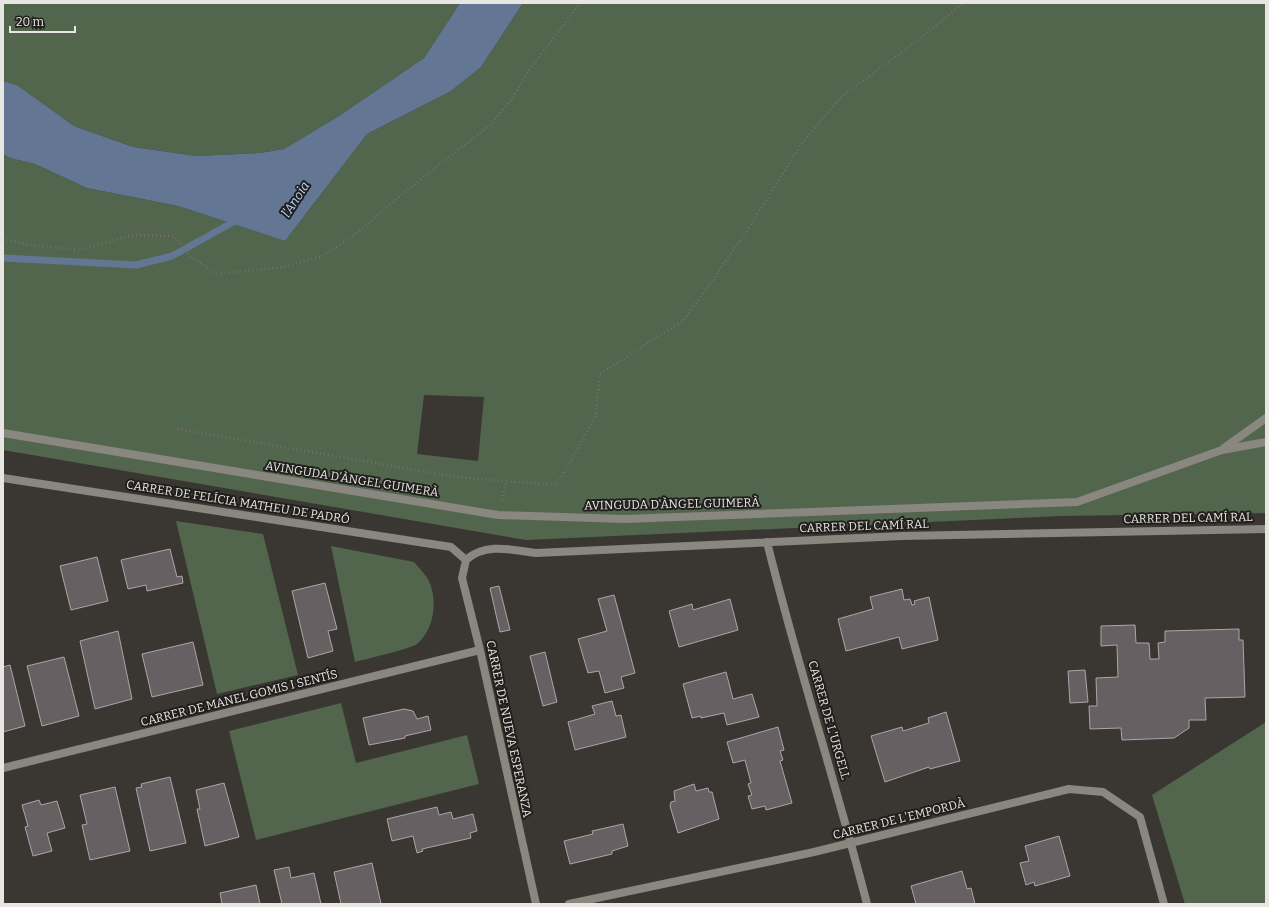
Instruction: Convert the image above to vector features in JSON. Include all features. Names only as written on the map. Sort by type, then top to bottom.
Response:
[{"type":"street","points":[[1222,450],[1266,418]]},
{"type":"street","name":"AVINGUDA D'ÀNGEL GUIMERÀ","points":[[3,433],[498,515],[625,519],[1077,502],[1222,450],[1266,442]]},
{"type":"street","name":"CARRER DE FELÍCIA MATHEU DE PADRÓ","points":[[3,478],[451,547],[466,560]]},
{"type":"street","name":"CARRER DEL CAMÍ RAL","points":[[466,560],[472,554],[481,550],[502,549],[536,553],[902,536],[1266,529]]},
{"type":"street","name":"CARRER DE L'URGELL","points":[[767,542],[783,607],[852,843],[867,904]]},
{"type":"street","name":"CARRER DE NUEVA ESPERANZA","points":[[466,560],[462,578],[480,650],[536,904]]},
{"type":"street","name":"CARRER DE MANEL GOMIS I SENTÍS","points":[[3,768],[480,650]]},
{"type":"street","name":"CARRER DE L'EMPORDÀ","points":[[569,904],[852,843],[1069,789],[1103,792],[1140,817],[1164,904]]},
{"type":"path","points":[[3,239],[31,245],[80,250],[132,235],[174,236],[191,257],[216,274],[284,267],[321,257],[350,238],[401,195],[491,124],[511,100],[527,73],[580,3]]},
{"type":"path","points":[[178,429],[456,477],[557,485],[595,418],[600,374],[684,320],[743,237],[802,142],[840,97],[913,44],[963,3]]},
{"type":"path","points":[[498,515],[506,480]]},
{"type":"green space","points":[[3,3],[460,3],[424,58],[339,116],[284,149],[260,153],[196,156],[133,147],[74,126],[17,85],[3,81]]},
{"type":"green space","points":[[523,3],[1266,3],[1266,513],[1062,516],[526,540],[3,450],[3,154],[10,158],[35,164],[87,188],[178,206],[285,241],[367,134],[451,91],[481,67]],"holes":[[[424,395],[484,397],[478,461],[417,454]]]},
{"type":"green space","points":[[176,521],[263,534],[298,675],[217,694]]},
{"type":"green space","points":[[331,546],[414,562],[429,581],[432,589],[434,606],[431,623],[423,638],[417,644],[355,662]]},
{"type":"green space","points":[[341,703],[356,763],[467,735],[479,784],[256,840],[229,731]]},
{"type":"green space","points":[[1266,722],[1266,904],[1185,904],[1152,795]]},
{"type":"water","name":"l'Anoia","points":[[460,3],[523,3],[481,67],[451,91],[367,134],[285,241],[178,206],[87,188],[35,164],[10,158],[3,154],[3,81],[17,85],[74,126],[133,147],[196,156],[260,153],[284,149],[339,116],[424,58]]},
{"type":"building","points":[[170,549],[177,577],[182,576],[183,583],[147,591],[146,585],[128,589],[121,560]]},
{"type":"building","points":[[97,557],[108,601],[71,610],[60,566]]},
{"type":"building","points":[[325,583],[337,629],[328,631],[333,651],[308,658],[292,591]]},
{"type":"building","points":[[499,586],[510,630],[500,632],[490,588]]},
{"type":"building","points":[[902,589],[904,600],[910,599],[912,605],[915,604],[914,601],[929,597],[938,640],[902,649],[899,637],[846,651],[838,619],[873,609],[870,597]]},
{"type":"building","points":[[614,595],[635,673],[621,677],[624,688],[605,693],[599,671],[588,673],[578,639],[607,631],[598,599]]},
{"type":"building","points":[[730,599],[738,630],[679,647],[669,611],[692,604],[693,610]]},
{"type":"building","points":[[1135,625],[1136,643],[1149,643],[1150,659],[1159,659],[1158,643],[1165,642],[1165,631],[1239,629],[1239,640],[1243,640],[1245,697],[1205,698],[1206,720],[1189,720],[1189,728],[1174,738],[1122,740],[1121,728],[1090,729],[1089,706],[1097,706],[1096,678],[1118,677],[1117,645],[1101,646],[1101,626]]},
{"type":"building","points":[[118,631],[132,699],[95,709],[80,641]]},
{"type":"building","points":[[193,642],[203,685],[152,697],[142,654]]},
{"type":"building","points":[[545,652],[557,702],[543,706],[530,656]]},
{"type":"building","points":[[64,657],[79,716],[42,726],[27,666]]},
{"type":"building","points":[[10,665],[25,726],[3,732],[3,667]]},
{"type":"building","points":[[1085,670],[1088,702],[1070,703],[1068,671]]},
{"type":"building","points":[[726,672],[733,699],[752,694],[759,717],[727,725],[724,713],[701,718],[701,716],[692,718],[683,684]]},
{"type":"building","points":[[612,701],[616,716],[621,715],[626,737],[575,750],[568,722],[595,714],[592,706]]},
{"type":"building","points":[[404,709],[413,711],[417,719],[428,716],[431,730],[405,736],[405,738],[369,745],[363,718]]},
{"type":"building","points":[[946,712],[960,761],[930,769],[929,767],[885,782],[871,736],[902,727],[903,731],[929,723],[928,718]]},
{"type":"building","points":[[778,727],[784,750],[780,751],[783,760],[780,761],[792,803],[766,810],[765,806],[752,809],[748,796],[752,795],[748,784],[751,783],[745,760],[733,763],[727,742]]},
{"type":"building","points":[[170,777],[186,843],[150,851],[136,788],[142,787],[141,784]]},
{"type":"building","points":[[224,783],[239,837],[205,846],[197,809],[200,809],[196,790]]},
{"type":"building","points":[[694,784],[696,791],[708,788],[709,792],[712,792],[719,819],[678,833],[670,806],[671,802],[675,801],[674,791]]},
{"type":"building","points":[[115,787],[130,851],[90,860],[82,825],[87,824],[80,795]]},
{"type":"building","points":[[39,800],[41,805],[57,801],[65,828],[47,833],[52,851],[33,856],[25,827],[28,826],[22,805]]},
{"type":"building","points":[[437,807],[439,815],[451,812],[453,819],[473,814],[477,831],[470,833],[471,838],[422,849],[423,851],[417,853],[413,836],[392,841],[387,819]]},
{"type":"building","points":[[623,824],[628,846],[612,851],[612,854],[570,864],[564,841],[593,834],[592,831]]},
{"type":"building","points":[[1059,836],[1070,876],[1035,886],[1034,882],[1026,885],[1020,863],[1029,861],[1025,846]]},
{"type":"building","points":[[372,863],[381,904],[341,904],[334,872]]},
{"type":"building","points":[[289,867],[291,878],[314,873],[321,904],[282,904],[274,870]]},
{"type":"building","points":[[962,871],[967,889],[971,888],[975,904],[916,904],[911,886]]},
{"type":"building","points":[[256,885],[260,904],[222,904],[220,893]]},
{"type":"waterway","points":[[3,258],[136,265],[172,256],[237,220]]}]
